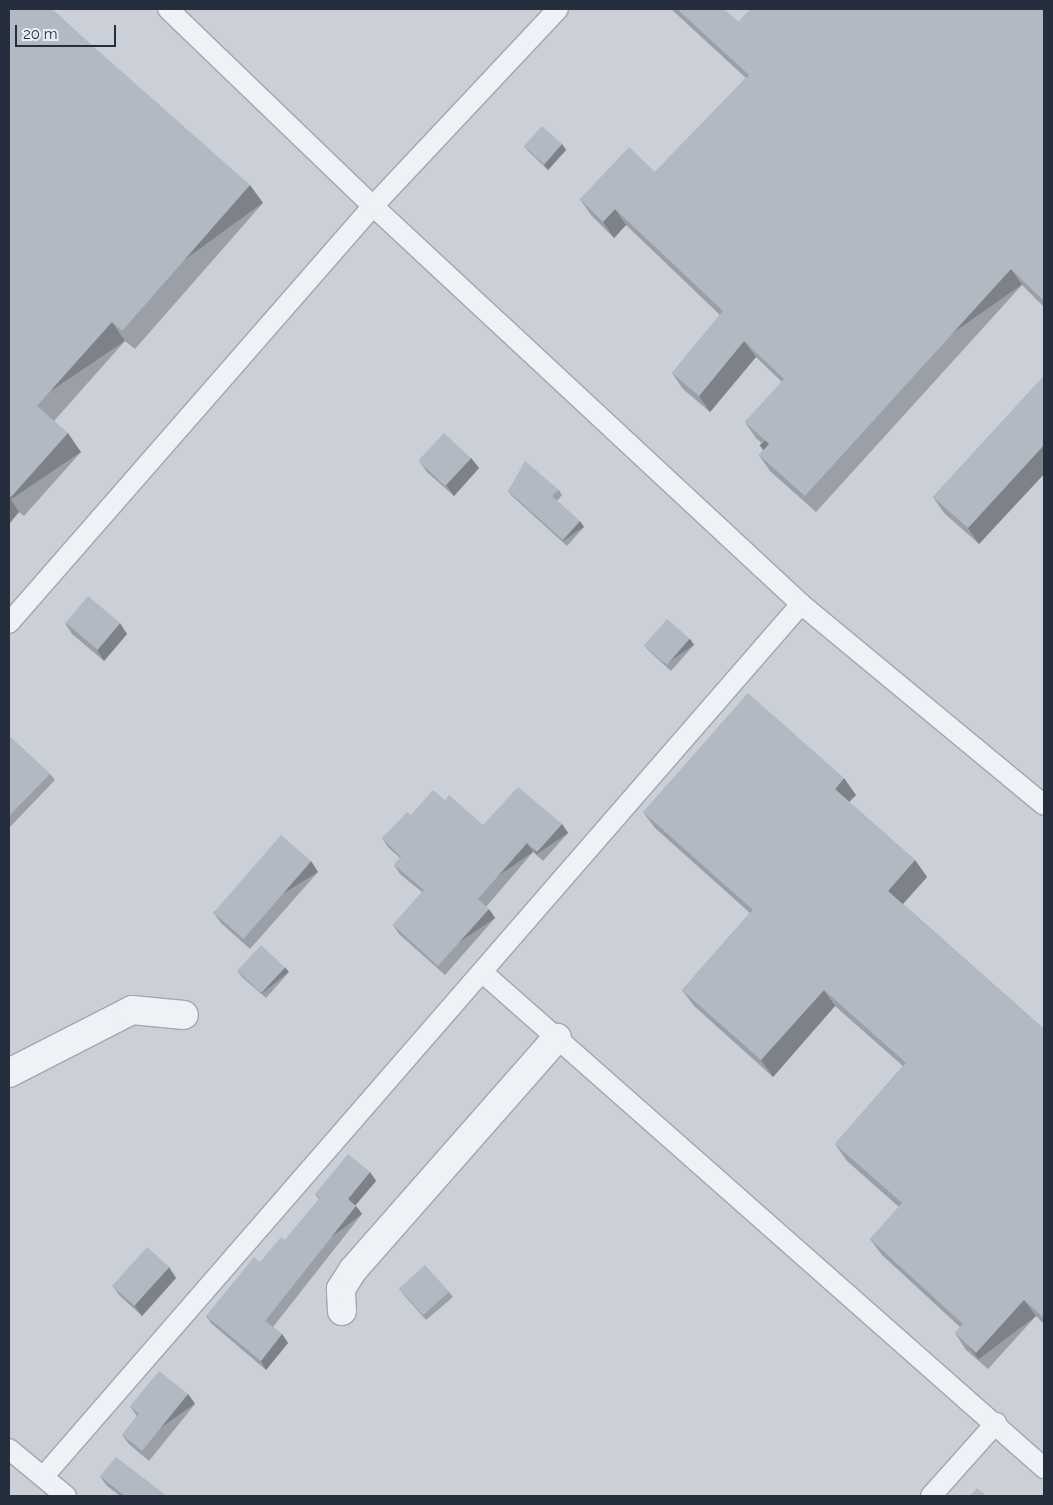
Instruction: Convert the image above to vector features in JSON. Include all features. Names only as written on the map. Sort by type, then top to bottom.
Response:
[{"type":"street","points":[[9,1073],[132,1010],[184,1015]]},
{"type":"street","points":[[342,1311],[341,1289],[353,1270],[557,1038]]},
{"type":"lane","points":[[168,9],[373,206],[802,604],[1044,805]]},
{"type":"lane","points":[[9,623],[373,206],[558,9]]},
{"type":"lane","points":[[43,1478],[802,604]]},
{"type":"lane","points":[[482,972],[996,1423],[1044,1468]]},
{"type":"lane","points":[[931,1496],[996,1423]]},
{"type":"lane","points":[[9,1448],[66,1496]]},
{"type":"shaded area","points":[[9,9],[1044,9],[1044,1496],[9,1496]]},
{"type":"building","points":[[9,9],[51,9],[250,185],[122,331],[112,322],[37,406],[68,433],[11,497],[9,496]]},
{"type":"building","points":[[677,9],[724,9],[738,22],[750,9],[1044,9],[1044,301],[1011,269],[805,496],[759,455],[769,444],[745,422],[784,379],[744,341],[699,396],[672,373],[723,311],[615,209],[603,222],[580,199],[629,147],[655,172],[749,75]]},
{"type":"building","points":[[542,126],[562,144],[544,164],[524,146]]},
{"type":"building","points":[[1044,376],[1044,445],[968,528],[933,497]]},
{"type":"building","points":[[444,433],[471,458],[445,486],[418,461]]},
{"type":"building","points":[[525,461],[559,490],[552,496],[580,521],[563,540],[508,491]]},
{"type":"building","points":[[88,596],[120,623],[98,650],[66,623]]},
{"type":"building","points":[[667,619],[690,639],[667,665],[644,645]]},
{"type":"building","points":[[748,693],[844,778],[835,789],[915,860],[888,891],[1044,1029],[1044,1318],[1024,1300],[976,1353],[955,1333],[963,1324],[870,1239],[902,1203],[835,1144],[906,1063],[824,990],[761,1060],[682,990],[753,910],[643,812]]},
{"type":"building","points":[[9,736],[50,774],[9,816]]},
{"type":"building","points":[[518,787],[562,824],[537,852],[527,843],[478,899],[489,909],[438,966],[393,925],[424,890],[394,865],[401,857],[382,838],[407,812],[411,815],[433,790],[445,800],[449,795],[483,825]]},
{"type":"building","points":[[281,835],[311,861],[244,939],[213,913]]},
{"type":"building","points":[[261,945],[285,968],[261,993],[237,971]]},
{"type":"building","points":[[348,1154],[370,1172],[348,1199],[356,1206],[265,1321],[282,1334],[261,1361],[206,1316],[254,1257],[260,1262],[281,1237],[285,1240],[320,1198],[315,1194]]},
{"type":"building","points":[[147,1247],[169,1267],[134,1306],[112,1286]]},
{"type":"building","points":[[425,1265],[449,1292],[423,1315],[399,1288]]},
{"type":"building","points":[[159,1371],[188,1394],[142,1451],[122,1435],[139,1414],[130,1406]]},
{"type":"building","points":[[116,1457],[167,1496],[125,1496],[100,1476]]},
{"type":"building","points":[[977,1488],[987,1496],[970,1496]]}]
